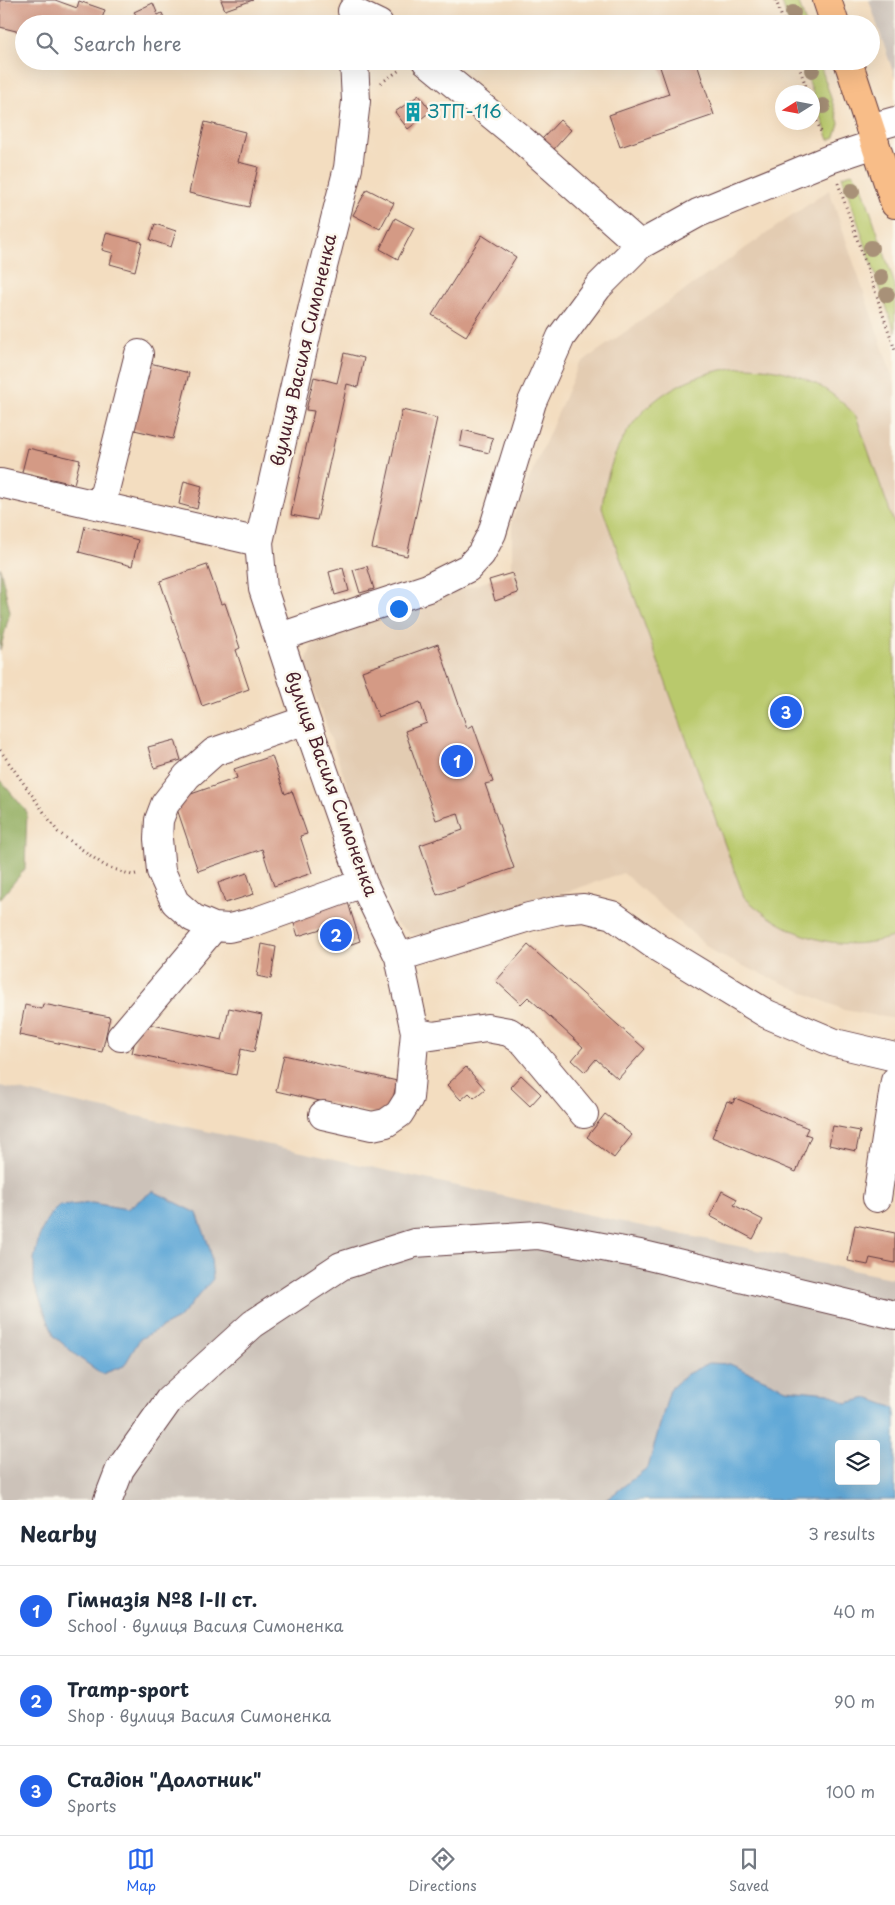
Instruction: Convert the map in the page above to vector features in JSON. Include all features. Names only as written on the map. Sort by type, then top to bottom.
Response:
[{"type":"main road","points":[[827,0],[832,15]]},
{"type":"main road","points":[[852,70],[880,131],[895,204]]},
{"type":"street","name":"вулиця Василя Симоненка","points":[[323,1115],[372,1126],[386,1123],[399,1114],[409,1098],[415,1032],[399,957],[363,883],[263,589],[259,542],[311,315],[348,168],[356,101],[354,70]]},
{"type":"street","points":[[437,70],[521,139],[640,245]]},
{"type":"street","points":[[280,637],[428,588],[468,568],[481,554],[492,532],[532,402],[561,337],[598,287],[640,245],[698,213],[830,159],[880,131]]},
{"type":"street","points":[[101,506],[139,354]]},
{"type":"street","points":[[0,483],[259,542]]},
{"type":"street","points":[[306,720],[214,752],[187,776],[165,804],[159,820],[158,839],[161,870],[176,902],[193,918],[214,927],[229,928],[254,922],[363,883]]},
{"type":"street","points":[[399,957],[529,917],[559,910],[584,908],[612,915],[657,948],[767,1014],[836,1043],[895,1057]]},
{"type":"street","points":[[120,1037],[214,927]]},
{"type":"street","points":[[415,1032],[432,1036],[487,1028],[509,1032],[524,1042],[584,1114]]},
{"type":"street","points":[[876,1198],[895,1081]]},
{"type":"street","points":[[108,1500],[120,1469],[169,1400],[252,1324],[341,1266],[414,1243],[538,1235],[640,1254],[895,1315]]},
{"type":"path","points":[[776,0],[781,15]]},
{"type":"path","points":[[800,70],[806,85]]},
{"type":"path","points":[[820,130],[895,350]]},
{"type":"path","points":[[0,750],[58,832],[105,866],[132,875],[161,870]]},
{"type":"shaded area","points":[[869,0],[895,0],[895,78],[880,33],[880,15],[874,15]]},
{"type":"shaded area","points":[[829,190],[895,384],[895,1019],[844,1010],[716,954],[623,873],[430,938],[412,934],[395,923],[305,664],[312,645],[337,630],[512,573],[512,520],[579,364]]},
{"type":"shaded area","points":[[0,1086],[618,1221],[895,1279],[895,1500],[0,1500]]},
{"type":"green space","points":[[781,0],[798,0],[803,15],[786,15]]},
{"type":"green space","points":[[805,70],[822,70],[839,123],[835,137],[829,140],[820,114],[820,85],[810,85]]},
{"type":"green space","points":[[852,173],[861,183],[895,285],[895,332],[842,176]]},
{"type":"green space","points":[[742,367],[775,370],[804,378],[831,394],[856,416],[895,526],[895,936],[874,942],[854,944],[814,938],[777,922],[744,897],[602,508],[607,479],[616,453],[628,430],[645,410],[664,394],[687,381],[713,372]]},
{"type":"green space","points":[[0,567],[10,612],[0,650]]},
{"type":"green space","points":[[0,780],[27,812],[25,869],[0,899]]},
{"type":"water","points":[[153,1191],[197,1213],[210,1249],[213,1279],[178,1319],[140,1339],[124,1366],[102,1374],[78,1357],[54,1336],[34,1284],[34,1259],[39,1237],[47,1219],[58,1206],[92,1203],[127,1209]]},
{"type":"water","points":[[709,1363],[730,1364],[786,1389],[829,1393],[846,1403],[868,1398],[895,1408],[895,1500],[606,1500],[648,1467],[670,1389],[687,1374]]},
{"type":"building","points":[[0,0],[55,0],[77,8],[79,1],[105,10],[103,15],[15,15],[15,31],[0,27]]},
{"type":"building","points":[[221,0],[253,0],[225,10]]},
{"type":"building","points":[[153,3],[158,15],[136,15],[134,12]]},
{"type":"building","points":[[661,70],[699,70],[714,115],[620,147],[609,115],[669,94]]},
{"type":"building","name":"ЗТП-116","points":[[419,95],[431,111],[408,129],[395,112]]},
{"type":"building","points":[[560,120],[571,130],[553,150],[542,139]]},
{"type":"building","points":[[205,122],[245,132],[238,162],[258,167],[249,207],[189,193]]},
{"type":"building","points":[[367,189],[394,203],[380,229],[353,215]]},
{"type":"building","points":[[395,218],[414,228],[398,259],[380,249]]},
{"type":"building","points":[[155,224],[176,231],[171,247],[150,240]]},
{"type":"building","points":[[106,233],[142,242],[135,271],[110,264],[113,253],[102,250]]},
{"type":"building","points":[[482,235],[516,257],[466,336],[432,315]]},
{"type":"building","points":[[344,353],[364,358],[358,387],[347,384],[317,520],[291,515],[314,411],[306,410],[314,377],[337,383]]},
{"type":"building","points":[[146,362],[189,373],[173,439],[130,429]]},
{"type":"building","points":[[402,410],[437,418],[407,556],[372,548]]},
{"type":"building","points":[[463,430],[493,438],[489,453],[460,446]]},
{"type":"building","points":[[28,448],[80,460],[74,484],[22,472]]},
{"type":"building","points":[[184,481],[202,486],[197,509],[179,504]]},
{"type":"building","points":[[85,526],[138,540],[132,566],[79,552]]},
{"type":"building","points":[[207,565],[221,604],[225,603],[240,648],[236,650],[249,689],[202,706],[160,581]]},
{"type":"building","points":[[367,566],[374,589],[360,593],[353,570]]},
{"type":"building","points":[[343,568],[349,591],[335,595],[329,572]]},
{"type":"building","points":[[512,573],[518,593],[495,601],[489,580]]},
{"type":"building","points":[[438,644],[467,728],[473,725],[493,782],[485,784],[514,868],[437,895],[420,845],[463,830],[458,813],[436,820],[405,731],[427,723],[420,702],[378,717],[362,671]]},
{"type":"building","points":[[175,740],[181,760],[154,768],[148,747]]},
{"type":"building","points":[[272,756],[285,794],[292,791],[307,834],[300,836],[312,873],[274,886],[262,849],[198,871],[174,800],[237,778],[234,769]]},
{"type":"building","points":[[247,873],[254,894],[225,903],[218,883]]},
{"type":"building","points":[[346,896],[360,941],[332,951],[324,928],[298,936],[291,914]]},
{"type":"building","points":[[262,944],[276,947],[271,979],[257,976]]},
{"type":"building","points":[[528,945],[645,1049],[618,1079],[596,1059],[585,1072],[572,1060],[583,1047],[528,997],[521,1004],[496,981]]},
{"type":"building","points":[[43,1004],[110,1017],[102,1052],[19,1035],[25,1005],[42,1009]]},
{"type":"building","points":[[229,1008],[262,1015],[254,1052],[241,1049],[236,1075],[132,1053],[139,1022],[222,1040]]},
{"type":"building","points":[[284,1055],[397,1081],[391,1107],[377,1114],[276,1091]]},
{"type":"building","points":[[466,1067],[485,1089],[474,1098],[469,1093],[461,1100],[447,1085]]},
{"type":"building","points":[[521,1075],[541,1094],[530,1106],[510,1087]]},
{"type":"building","points":[[735,1098],[808,1128],[805,1134],[811,1136],[796,1172],[712,1137],[727,1101],[733,1103]]},
{"type":"building","points":[[605,1114],[632,1135],[614,1158],[587,1137]]},
{"type":"building","points":[[833,1126],[860,1131],[856,1151],[829,1145]]},
{"type":"building","points":[[722,1191],[737,1199],[734,1205],[763,1220],[753,1239],[710,1216]]},
{"type":"building","points":[[855,1225],[895,1233],[895,1263],[870,1258],[868,1265],[848,1261]]},
{"type":"place","name":"ЗТП-116","points":[[413,112]]},
{"type":"place","name":"Стадіон \"Долотник\"","points":[[786,712]]},
{"type":"place","name":"Гімназія №8 I-II ст.","points":[[457,761]]},
{"type":"place","name":"Tramp-sport","points":[[336,935]]}]
